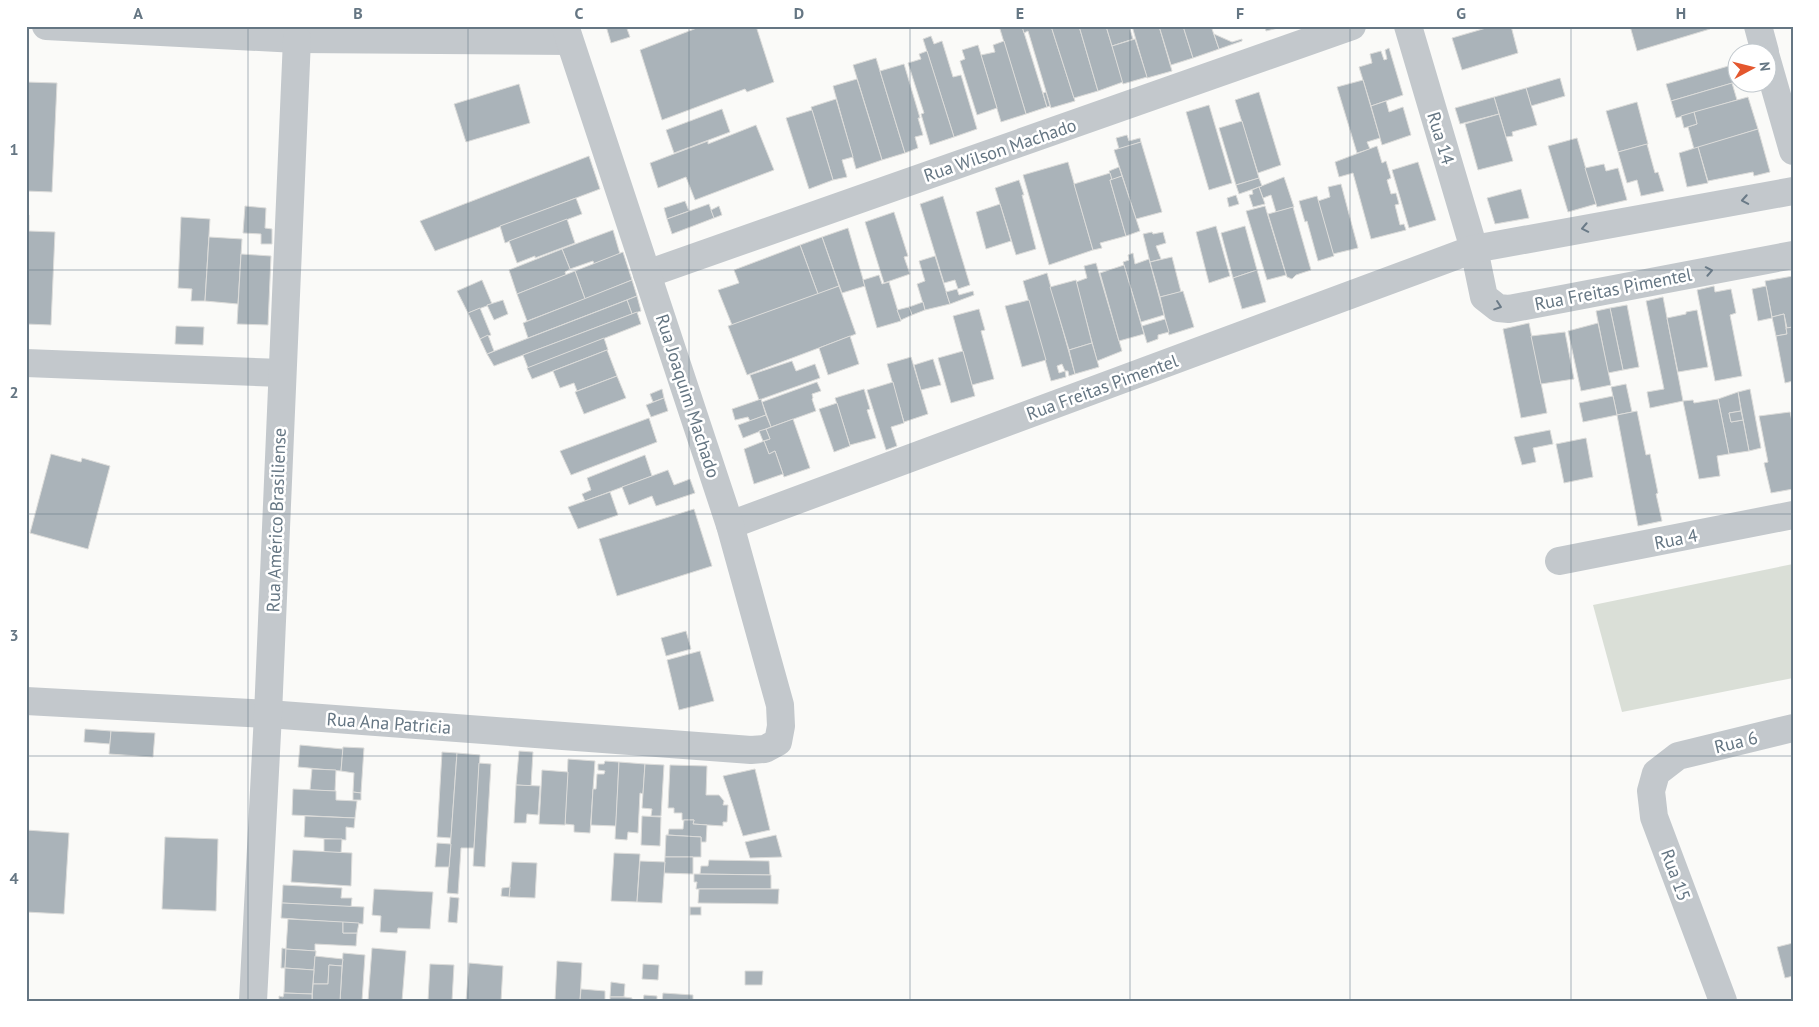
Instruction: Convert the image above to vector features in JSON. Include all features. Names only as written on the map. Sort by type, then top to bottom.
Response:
[{"type":"street","points":[[46,26],[297,39],[567,33]]},
{"type":"street","name":"Rua Wilson Machado","points":[[648,274],[1352,26]]},
{"type":"street","name":"Rua 14","points":[[1408,26],[1474,249]]},
{"type":"street","points":[[1758,26],[1762,42]]},
{"type":"street","name":"Rua Joaquim Machado","points":[[567,33],[730,525],[780,706],[781,726],[778,742],[765,749],[751,750]]},
{"type":"street","name":"Rua Américo Brasiliense","points":[[253,1001],[268,714],[297,39]]},
{"type":"street","points":[[1776,92],[1793,151]]},
{"type":"street","name":"Rua Freitas Pimentel","points":[[730,525],[1474,249],[1793,191]]},
{"type":"street","name":"Rua Freitas Pimentel","points":[[1474,249],[1484,296],[1498,308],[1509,309],[1793,255]]},
{"type":"street","points":[[26,363],[282,373]]},
{"type":"street","name":"Rua 4","points":[[1559,561],[1793,515]]},
{"type":"street","name":"Rua Ana Patricia","points":[[26,701],[268,714],[751,750]]},
{"type":"street","name":"Rua 6","points":[[1678,756],[1793,728]]},
{"type":"street","name":"Rua 15","points":[[1678,756],[1656,773],[1651,791],[1654,817],[1722,1001]]},
{"type":"shaded area","points":[[1793,564],[1793,678],[1622,712],[1593,605]]},
{"type":"building","points":[[606,26],[626,26],[630,37],[611,43]]},
{"type":"building","points":[[702,26],[756,26],[774,82],[747,92],[745,89],[662,120],[640,50]]},
{"type":"building","points":[[999,26],[1022,26],[1047,107],[1026,114]]},
{"type":"building","points":[[1022,26],[1051,26],[1075,101],[1051,108],[1028,31],[1024,33]]},
{"type":"building","points":[[1051,26],[1079,26],[1098,91],[1074,98]]},
{"type":"building","points":[[1079,26],[1106,26],[1123,82],[1098,91]]},
{"type":"building","points":[[1106,26],[1129,26],[1133,39],[1112,46]]},
{"type":"building","points":[[1132,26],[1159,26],[1172,71],[1147,78]]},
{"type":"building","points":[[1159,26],[1183,26],[1193,58],[1171,65]]},
{"type":"building","points":[[1183,26],[1211,26],[1219,49],[1193,58]]},
{"type":"building","points":[[1265,26],[1278,26],[1278,28],[1266,31]]},
{"type":"building","points":[[1493,26],[1511,26],[1518,53],[1462,70],[1452,38]]},
{"type":"building","points":[[1630,26],[1709,26],[1710,29],[1637,51]]},
{"type":"building","points":[[1214,34],[1232,42],[1242,39],[1242,41],[1219,49]]},
{"type":"building","points":[[931,36],[934,44],[942,41],[953,77],[961,75],[977,129],[954,137],[923,39]]},
{"type":"building","points":[[1135,39],[1147,77],[1123,84],[1112,46]]},
{"type":"building","points":[[1004,41],[1026,114],[1001,122],[981,55],[995,52],[993,45]]},
{"type":"building","points":[[978,45],[997,108],[977,115],[960,61],[965,59],[962,50]]},
{"type":"building","points":[[1389,48],[1403,95],[1371,106],[1359,67],[1372,63],[1370,54],[1381,51],[1384,60],[1387,59],[1385,50]]},
{"type":"building","points":[[927,51],[954,137],[930,145],[921,114],[924,113],[908,63],[921,59],[919,54]]},
{"type":"building","points":[[876,58],[905,153],[882,160],[853,65]]},
{"type":"building","points":[[904,64],[923,135],[915,137],[918,148],[905,153],[880,71]]},
{"type":"building","points":[[1726,67],[1726,85],[1671,101],[1666,84]]},
{"type":"building","points":[[1560,78],[1565,96],[1531,106],[1526,88]]},
{"type":"building","points":[[857,79],[882,160],[856,169],[833,86]]},
{"type":"building","points":[[1363,80],[1380,138],[1367,142],[1370,149],[1357,153],[1337,87]]},
{"type":"building","points":[[26,82],[57,83],[52,192],[26,191]]},
{"type":"building","points":[[519,84],[530,123],[466,142],[454,104]]},
{"type":"building","points":[[1726,85],[1726,92],[1735,92],[1737,100],[1676,118],[1671,101]]},
{"type":"building","points":[[1526,88],[1537,125],[1512,132],[1513,136],[1506,137],[1494,97]]},
{"type":"building","points":[[1046,92],[1050,106],[1047,107],[1043,93]]},
{"type":"building","points":[[1259,92],[1281,165],[1258,173],[1235,100]]},
{"type":"building","points":[[1494,97],[1499,114],[1460,124],[1455,108]]},
{"type":"building","points":[[1748,97],[1758,129],[1694,149],[1688,127],[1697,124],[1694,112]]},
{"type":"building","points":[[836,99],[853,157],[842,160],[847,177],[833,180],[811,107]]},
{"type":"building","points":[[1386,101],[1389,112],[1403,107],[1411,135],[1382,145],[1371,106]]},
{"type":"building","points":[[1637,102],[1648,144],[1618,152],[1606,111]]},
{"type":"building","points":[[1209,105],[1232,183],[1209,190],[1186,112]]},
{"type":"building","points":[[722,109],[730,132],[674,153],[666,130]]},
{"type":"building","points":[[812,110],[833,180],[809,189],[786,118]]},
{"type":"building","points":[[1694,112],[1697,124],[1684,128],[1681,116]]},
{"type":"building","points":[[1499,114],[1513,161],[1478,170],[1465,124]]},
{"type":"building","points":[[1242,121],[1259,178],[1236,185],[1219,128]]},
{"type":"building","points":[[756,125],[774,170],[695,200],[686,177],[658,188],[650,163],[708,141],[708,144]]},
{"type":"building","points":[[1758,129],[1770,172],[1754,176],[1753,172],[1708,181],[1698,147]]},
{"type":"building","points":[[1127,135],[1129,141],[1140,138],[1141,142],[1119,149],[1116,138]]},
{"type":"building","points":[[1577,138],[1596,204],[1568,212],[1548,146]]},
{"type":"building","points":[[1141,142],[1162,212],[1136,219],[1114,150]]},
{"type":"building","points":[[1647,144],[1655,173],[1658,172],[1664,191],[1641,196],[1637,180],[1627,183],[1618,152]]},
{"type":"building","points":[[1377,146],[1382,163],[1386,161],[1391,178],[1387,180],[1391,194],[1396,193],[1399,204],[1395,205],[1400,225],[1404,224],[1406,230],[1371,239],[1353,173],[1339,177],[1335,162]]},
{"type":"building","points":[[1698,147],[1708,183],[1687,187],[1679,153]]},
{"type":"building","points":[[589,156],[600,189],[435,251],[420,221]]},
{"type":"building","points":[[1068,162],[1093,250],[1049,265],[1023,175]]},
{"type":"building","points":[[1418,162],[1436,220],[1409,228],[1392,170]]},
{"type":"building","points":[[1604,164],[1606,171],[1618,168],[1627,200],[1597,207],[1585,168]]},
{"type":"building","points":[[1119,167],[1122,176],[1112,180],[1109,171]]},
{"type":"building","points":[[1110,173],[1112,180],[1110,180],[1126,236],[1100,243],[1102,248],[1093,250],[1074,184]]},
{"type":"building","points":[[1122,176],[1140,231],[1126,236],[1110,180]]},
{"type":"building","points":[[1284,177],[1294,207],[1276,212],[1271,195],[1263,198],[1259,187]]},
{"type":"building","points":[[1259,178],[1262,186],[1239,194],[1236,185]]},
{"type":"building","points":[[1019,180],[1036,249],[1016,255],[995,188]]},
{"type":"building","points":[[1341,184],[1358,248],[1333,254],[1318,201],[1330,197],[1328,187]]},
{"type":"building","points":[[1259,187],[1265,204],[1253,207],[1249,195],[1253,194],[1252,190]]},
{"type":"building","points":[[1521,189],[1529,218],[1495,224],[1487,198]]},
{"type":"building","points":[[1236,195],[1239,204],[1229,207],[1227,198]]},
{"type":"building","points":[[943,196],[970,285],[958,289],[955,280],[944,283],[920,204]]},
{"type":"building","points":[[1317,196],[1334,256],[1318,261],[1307,221],[1305,222],[1299,201]]},
{"type":"building","points":[[576,198],[582,214],[505,243],[500,226]]},
{"type":"building","points":[[685,201],[689,211],[667,219],[664,208]]},
{"type":"building","points":[[709,204],[714,218],[672,234],[667,219]]},
{"type":"building","points":[[1000,204],[1011,241],[986,249],[976,212]]},
{"type":"building","points":[[245,206],[266,208],[265,228],[272,229],[272,244],[261,244],[261,234],[243,233]]},
{"type":"building","points":[[719,206],[722,215],[714,218],[711,210]]},
{"type":"building","points":[[1265,206],[1286,275],[1267,280],[1246,211]]},
{"type":"building","points":[[1293,207],[1311,270],[1296,275],[1292,279],[1287,277],[1268,214]]},
{"type":"building","points":[[894,212],[908,256],[904,257],[910,274],[884,283],[865,222]]},
{"type":"building","points":[[26,215],[29,215],[29,231],[55,232],[51,325],[26,324]]},
{"type":"building","points":[[181,217],[210,219],[205,301],[191,301],[192,289],[178,288]]},
{"type":"building","points":[[567,219],[575,243],[517,263],[509,241]]},
{"type":"building","points":[[1216,226],[1230,276],[1209,283],[1196,232]]},
{"type":"building","points":[[1245,226],[1257,270],[1233,278],[1221,233]]},
{"type":"building","points":[[848,228],[865,286],[842,293],[822,237]]},
{"type":"building","points":[[613,230],[620,254],[594,264],[593,261],[570,269],[562,249]]},
{"type":"building","points":[[1152,232],[1153,234],[1163,232],[1166,243],[1156,246],[1161,259],[1150,262],[1143,234]]},
{"type":"building","points":[[209,237],[242,239],[238,304],[205,301]]},
{"type":"building","points":[[822,237],[839,286],[818,294],[800,245]]},
{"type":"building","points":[[800,245],[818,294],[732,325],[718,290],[739,283],[734,270]]},
{"type":"building","points":[[562,249],[570,269],[565,272],[566,275],[517,294],[509,270]]},
{"type":"building","points":[[623,252],[632,280],[585,299],[575,271]]},
{"type":"building","points":[[1133,253],[1135,264],[1149,259],[1164,315],[1141,322],[1123,262],[1129,260],[1128,255]]},
{"type":"building","points":[[241,254],[271,256],[268,325],[237,324]]},
{"type":"building","points":[[935,256],[950,304],[925,310],[917,284],[925,281],[919,261]]},
{"type":"building","points":[[1172,257],[1181,292],[1160,297],[1150,262]]},
{"type":"building","points":[[1096,263],[1122,351],[1097,361],[1076,282],[1087,278],[1084,266]]},
{"type":"building","points":[[1124,265],[1144,334],[1119,341],[1100,273]]},
{"type":"building","points":[[1257,270],[1266,302],[1242,309],[1233,278]]},
{"type":"building","points":[[575,271],[585,299],[527,321],[517,294]]},
{"type":"building","points":[[1047,273],[1075,374],[1069,376],[1068,371],[1065,371],[1066,377],[1051,381],[1023,281]],"holes":[[[1062,364],[1065,371],[1059,373],[1057,366]]]},
{"type":"building","points":[[879,275],[882,284],[889,282],[901,321],[877,328],[863,280]]},
{"type":"building","points":[[1793,276],[1793,327],[1787,328],[1784,314],[1772,317],[1765,281]]},
{"type":"building","points":[[482,280],[492,304],[468,313],[457,291]]},
{"type":"building","points":[[632,280],[637,296],[528,338],[523,323]]},
{"type":"building","points":[[1076,280],[1092,343],[1069,350],[1050,287]]},
{"type":"building","points":[[839,286],[856,334],[747,375],[728,326]]},
{"type":"building","points":[[1714,286],[1715,292],[1731,289],[1736,313],[1730,315],[1742,376],[1715,381],[1697,290]]},
{"type":"building","points":[[1766,286],[1772,318],[1758,321],[1752,289]]},
{"type":"building","points":[[957,289],[959,295],[973,291],[974,295],[950,304],[946,292]]},
{"type":"building","points":[[1183,291],[1194,327],[1169,335],[1160,297]]},
{"type":"building","points":[[637,296],[641,311],[632,314],[627,300]]},
{"type":"building","points":[[1663,297],[1683,401],[1650,408],[1647,392],[1664,389],[1646,301]]},
{"type":"building","points":[[503,300],[508,314],[494,320],[487,305]]},
{"type":"building","points":[[627,300],[632,314],[494,366],[487,354]]},
{"type":"building","points":[[1029,300],[1046,360],[1022,367],[1005,306]]},
{"type":"building","points":[[923,302],[925,310],[912,315],[909,307]]},
{"type":"building","points":[[1627,305],[1639,367],[1623,370],[1610,308]]},
{"type":"building","points":[[909,307],[912,315],[901,320],[897,310]]},
{"type":"building","points":[[480,308],[491,335],[480,339],[468,313]]},
{"type":"building","points":[[1610,308],[1623,370],[1608,373],[1596,311]]},
{"type":"building","points":[[979,309],[985,330],[981,331],[994,379],[972,385],[953,316]]},
{"type":"building","points":[[1697,310],[1708,367],[1678,372],[1667,318]]},
{"type":"building","points":[[637,312],[641,324],[528,368],[523,355]]},
{"type":"building","points":[[1784,314],[1787,334],[1776,336],[1772,317]]},
{"type":"building","points":[[1165,319],[1169,332],[1158,335],[1158,339],[1147,343],[1142,326]]},
{"type":"building","points":[[1529,323],[1547,413],[1521,418],[1503,329]]},
{"type":"building","points":[[1598,323],[1611,385],[1581,391],[1568,331]]},
{"type":"building","points":[[176,326],[204,327],[203,345],[175,344]]},
{"type":"building","points":[[1793,327],[1793,381],[1785,383],[1776,336],[1787,334],[1786,328]]},
{"type":"building","points":[[1565,332],[1574,379],[1541,384],[1531,336]]},
{"type":"building","points":[[488,335],[494,351],[487,354],[480,339]]},
{"type":"building","points":[[850,336],[859,364],[828,375],[819,348]]},
{"type":"building","points":[[604,338],[608,350],[532,379],[527,368]]},
{"type":"building","points":[[1092,343],[1099,367],[1075,374],[1069,350]]},
{"type":"building","points":[[607,350],[617,376],[577,391],[574,383],[560,388],[553,371]]},
{"type":"building","points":[[963,351],[975,396],[951,403],[938,358]]},
{"type":"building","points":[[911,357],[928,414],[904,422],[887,364]]},
{"type":"building","points":[[933,359],[941,385],[921,390],[914,365]]},
{"type":"building","points":[[792,361],[796,371],[815,364],[820,378],[759,400],[750,375]]},
{"type":"building","points":[[617,376],[626,398],[584,414],[575,392]]},
{"type":"building","points":[[817,382],[821,391],[812,394],[816,411],[771,427],[762,402]]},
{"type":"building","points":[[893,382],[904,423],[891,427],[897,446],[886,450],[867,390]]},
{"type":"building","points":[[1626,384],[1632,412],[1617,415],[1611,387]]},
{"type":"building","points":[[662,389],[664,398],[653,402],[650,394]]},
{"type":"building","points":[[864,389],[870,409],[867,410],[876,438],[850,445],[835,398]]},
{"type":"building","points":[[1750,389],[1761,448],[1749,451],[1738,392]]},
{"type":"building","points":[[1738,392],[1741,411],[1729,413],[1731,422],[1743,420],[1749,451],[1729,454],[1718,399]]},
{"type":"building","points":[[1613,396],[1617,415],[1583,422],[1579,403]]},
{"type":"building","points":[[664,398],[668,411],[651,417],[646,405]]},
{"type":"building","points":[[761,399],[766,415],[750,421],[748,417],[735,420],[732,409]]},
{"type":"building","points":[[1718,399],[1729,454],[1717,456],[1720,476],[1699,479],[1683,401],[1693,400],[1694,403]]},
{"type":"building","points":[[837,403],[850,446],[834,452],[819,409]]},
{"type":"building","points":[[1637,411],[1646,455],[1650,454],[1662,521],[1638,526],[1617,415]]},
{"type":"building","points":[[1741,411],[1743,420],[1731,422],[1729,413]]},
{"type":"building","points":[[1790,412],[1793,426],[1793,489],[1771,493],[1764,463],[1768,462],[1759,416]]},
{"type":"building","points":[[766,415],[771,427],[743,438],[738,425]]},
{"type":"building","points":[[649,418],[657,442],[571,475],[560,451]]},
{"type":"building","points":[[793,419],[810,468],[784,477],[775,451],[769,454],[764,441],[770,439],[766,429]]},
{"type":"building","points":[[766,429],[770,439],[763,441],[759,431]]},
{"type":"building","points":[[1550,430],[1553,444],[1533,448],[1536,462],[1522,465],[1514,437]]},
{"type":"building","points":[[1586,438],[1593,477],[1564,483],[1556,444]]},
{"type":"building","points":[[764,441],[769,454],[775,451],[783,474],[754,484],[744,449]]},
{"type":"building","points":[[51,454],[81,462],[82,458],[110,466],[88,549],[30,533]]},
{"type":"building","points":[[645,455],[652,476],[585,501],[582,494],[591,490],[587,478]]},
{"type":"building","points":[[668,470],[674,485],[690,479],[695,493],[656,506],[652,496],[629,505],[622,487]]},
{"type":"building","points":[[610,492],[618,515],[578,529],[568,507]]},
{"type":"building","points":[[694,509],[712,566],[617,596],[599,539]]},
{"type":"building","points":[[686,631],[691,649],[666,656],[661,638]]},
{"type":"building","points":[[700,651],[714,701],[679,710],[667,660]]},
{"type":"building","points":[[85,729],[111,731],[110,744],[84,742]]},
{"type":"building","points":[[111,731],[155,733],[153,757],[109,754]]},
{"type":"building","points":[[300,745],[343,749],[341,771],[298,767]]},
{"type":"building","points":[[343,747],[364,748],[361,793],[353,792],[354,773],[341,771]]},
{"type":"building","points":[[519,751],[533,752],[531,786],[516,785]]},
{"type":"building","points":[[442,752],[457,753],[451,838],[437,837]]},
{"type":"building","points":[[457,753],[480,755],[474,848],[461,848],[458,894],[447,893]]},
{"type":"building","points":[[568,759],[595,761],[590,833],[574,832],[574,825],[565,824]]},
{"type":"building","points":[[605,761],[619,762],[616,826],[591,825],[593,789],[596,789],[597,774],[604,774],[605,771],[598,770],[598,764],[604,764]]},
{"type":"building","points":[[619,762],[645,764],[643,794],[640,793],[638,833],[628,832],[627,840],[615,839]]},
{"type":"building","points":[[479,763],[491,764],[485,867],[473,866]]},
{"type":"building","points":[[645,764],[664,765],[661,816],[651,816],[652,809],[642,808]]},
{"type":"building","points":[[670,765],[707,766],[706,795],[719,795],[724,801],[723,805],[728,805],[727,822],[723,822],[723,826],[693,824],[694,820],[682,820],[682,813],[674,813],[674,808],[668,808]]},
{"type":"building","points":[[312,769],[336,770],[335,791],[310,790]]},
{"type":"building","points":[[755,769],[770,830],[743,836],[723,776]]},
{"type":"building","points":[[542,770],[568,772],[565,825],[539,824]]},
{"type":"building","points":[[516,785],[540,786],[538,815],[527,814],[526,823],[514,823]]},
{"type":"building","points":[[293,789],[336,791],[336,800],[357,801],[355,818],[292,815]]},
{"type":"building","points":[[353,792],[361,793],[361,800],[353,800]]},
{"type":"building","points":[[305,816],[355,818],[354,828],[346,827],[346,840],[304,837]]},
{"type":"building","points":[[642,816],[661,817],[660,846],[641,845]]},
{"type":"building","points":[[684,820],[694,820],[693,824],[707,825],[706,842],[701,842],[701,837],[668,835],[669,829],[683,829]]},
{"type":"building","points":[[26,830],[69,833],[64,914],[26,912]]},
{"type":"building","points":[[666,835],[701,837],[701,857],[665,857]]},
{"type":"building","points":[[776,835],[782,857],[750,858],[745,842]]},
{"type":"building","points":[[165,837],[218,839],[216,911],[162,909]]},
{"type":"building","points":[[324,839],[342,839],[341,853],[324,852]]},
{"type":"building","points":[[437,843],[451,844],[449,867],[435,867]]},
{"type":"building","points":[[293,850],[352,853],[351,886],[291,882]]},
{"type":"building","points":[[614,853],[640,854],[637,902],[611,901]]},
{"type":"building","points":[[665,857],[693,857],[693,874],[664,873]]},
{"type":"building","points":[[709,860],[769,861],[770,875],[700,874],[701,866],[708,866]]},
{"type":"building","points":[[640,861],[665,862],[662,903],[637,902]]},
{"type":"building","points":[[512,862],[537,863],[535,898],[509,897]]},
{"type":"building","points":[[694,874],[771,875],[771,889],[696,889],[697,882],[694,882]]},
{"type":"building","points":[[283,885],[342,888],[341,898],[352,898],[351,907],[282,903]]},
{"type":"building","points":[[510,887],[509,897],[501,896],[502,888]]},
{"type":"building","points":[[374,889],[433,892],[430,929],[398,928],[397,933],[380,932],[381,916],[372,915]]},
{"type":"building","points":[[699,889],[779,889],[778,904],[698,903]]},
{"type":"building","points":[[450,897],[459,898],[457,923],[448,922]]},
{"type":"building","points":[[282,903],[364,907],[363,924],[281,918]]},
{"type":"building","points":[[690,907],[701,907],[701,915],[690,915]]},
{"type":"building","points":[[288,919],[343,922],[343,933],[357,933],[356,946],[315,944],[315,951],[286,949]]},
{"type":"building","points":[[343,922],[359,923],[357,933],[343,933]]},
{"type":"building","points":[[1793,943],[1793,976],[1785,978],[1777,947]]},
{"type":"building","points":[[282,948],[286,949],[285,968],[281,968]]},
{"type":"building","points":[[372,948],[406,951],[402,1001],[368,1001]]},
{"type":"building","points":[[286,949],[316,951],[314,970],[285,968]]},
{"type":"building","points":[[343,953],[365,955],[362,1001],[340,1001]]},
{"type":"building","points":[[315,956],[343,959],[342,966],[329,965],[328,984],[313,984]]},
{"type":"building","points":[[557,961],[582,963],[580,1001],[555,1001]]},
{"type":"building","points":[[469,963],[503,966],[501,1001],[466,1001]]},
{"type":"building","points":[[430,964],[454,965],[452,1001],[428,1001]]},
{"type":"building","points":[[643,964],[659,965],[658,980],[642,979]]},
{"type":"building","points":[[329,965],[342,966],[340,1001],[312,1001],[313,984],[328,984]]},
{"type":"building","points":[[285,968],[314,970],[312,994],[284,993]]},
{"type":"building","points":[[745,971],[763,971],[762,985],[745,985]]},
{"type":"building","points":[[611,982],[625,984],[624,997],[610,997]]},
{"type":"building","points":[[581,989],[605,991],[605,1001],[580,1001]]},
{"type":"building","points":[[284,993],[312,994],[312,1001],[279,1001],[279,996],[283,997]]},
{"type":"building","points":[[663,993],[693,995],[693,1001],[662,1001]]},
{"type":"building","points":[[644,995],[657,996],[657,1001],[643,1001]]},
{"type":"building","points":[[610,997],[632,998],[632,1001],[610,1001]]}]
